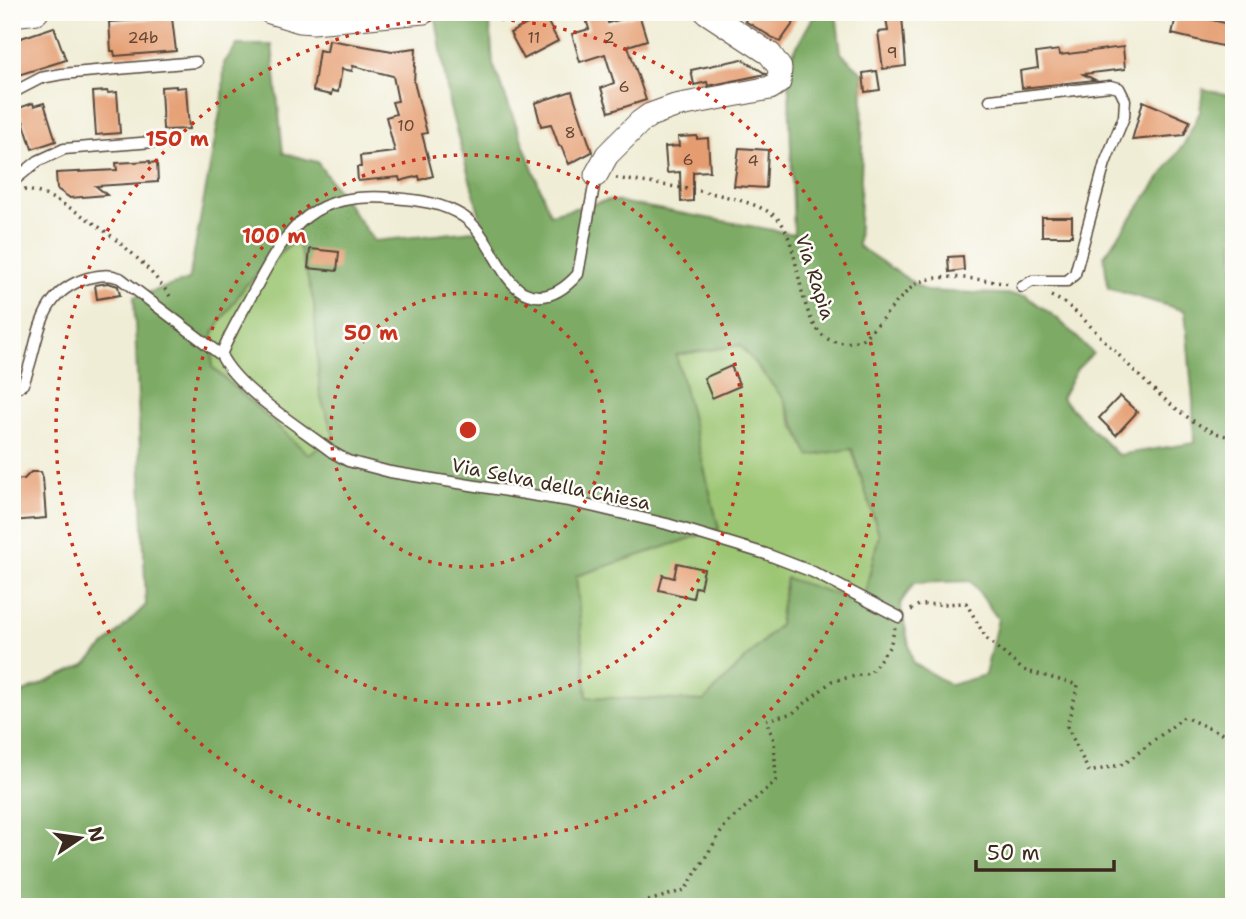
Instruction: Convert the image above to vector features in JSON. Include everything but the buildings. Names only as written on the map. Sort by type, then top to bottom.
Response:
[{"type":"street","points":[[12,15],[37,12]]},
{"type":"street","points":[[270,12],[313,22],[424,12]]},
{"type":"street","points":[[596,175],[607,155],[650,115],[675,106],[770,88],[779,82],[780,68],[770,54],[706,12]]},
{"type":"lane","points":[[12,93],[29,83],[62,75],[196,62]]},
{"type":"lane","points":[[990,100],[1110,86],[1119,88],[1125,100],[1124,117],[1105,163],[1075,274],[1067,281],[1032,281],[1022,287]]},
{"type":"lane","points":[[16,186],[45,156],[64,149],[153,142]]},
{"type":"lane","points":[[221,355],[229,335],[276,249],[299,222],[316,210],[356,198],[378,197],[435,203],[471,222],[519,289],[535,295],[549,295],[568,285],[578,274],[596,175]]},
{"type":"lane","name":"Via Selva della Chiesa","points":[[12,390],[23,384],[48,306],[69,287],[94,277],[107,275],[120,278],[221,355],[242,384],[332,452],[348,461],[415,477],[569,501],[667,524],[766,554],[813,572],[899,617]]},
{"type":"path","name":"Via Rapìa","points":[[596,175],[735,198],[764,208],[775,216],[789,236],[815,329],[832,341],[852,342],[862,339],[876,328],[912,287],[924,281],[966,278],[1022,287],[1064,301],[1188,418],[1214,433],[1234,437]]},
{"type":"path","points":[[16,186],[50,197],[111,234],[125,245],[176,306]]},
{"type":"path","points":[[628,907],[685,890],[726,824],[776,781],[774,740],[766,720],[793,713],[832,681],[870,673],[890,646],[899,617],[919,605],[966,603],[986,638],[1023,670],[1078,685],[1067,726],[1089,772],[1124,764],[1184,717],[1234,738]]},
{"type":"green space","points":[[435,12],[489,12],[493,64],[550,214],[609,200],[794,234],[788,62],[816,12],[836,12],[841,53],[863,73],[858,246],[926,291],[1025,295],[1058,319],[1093,353],[1077,369],[1061,398],[1118,455],[1194,443],[1193,401],[1185,311],[1108,288],[1104,256],[1184,144],[1200,112],[1203,89],[1234,96],[1234,907],[12,907],[12,692],[17,695],[85,665],[146,605],[134,297],[189,280],[223,96],[224,63],[237,45],[272,45],[283,153],[317,162],[374,241],[484,230],[450,108]],"holes":[[[297,238],[314,303],[320,395],[334,436],[309,455],[212,367],[213,333],[245,286]],[[740,345],[783,398],[809,456],[852,449],[879,534],[863,603],[786,578],[779,625],[704,701],[587,697],[576,576],[719,529],[676,355]],[[971,581],[998,619],[985,675],[951,685],[913,663],[900,604],[914,583]]]},
{"type":"green space","points":[[298,238],[314,303],[320,395],[334,436],[309,455],[212,367],[213,333],[245,286]]},
{"type":"green space","points":[[741,345],[783,398],[795,430],[852,449],[879,534],[862,604],[786,578],[779,625],[704,701],[587,697],[576,576],[719,529],[676,355]]}]
